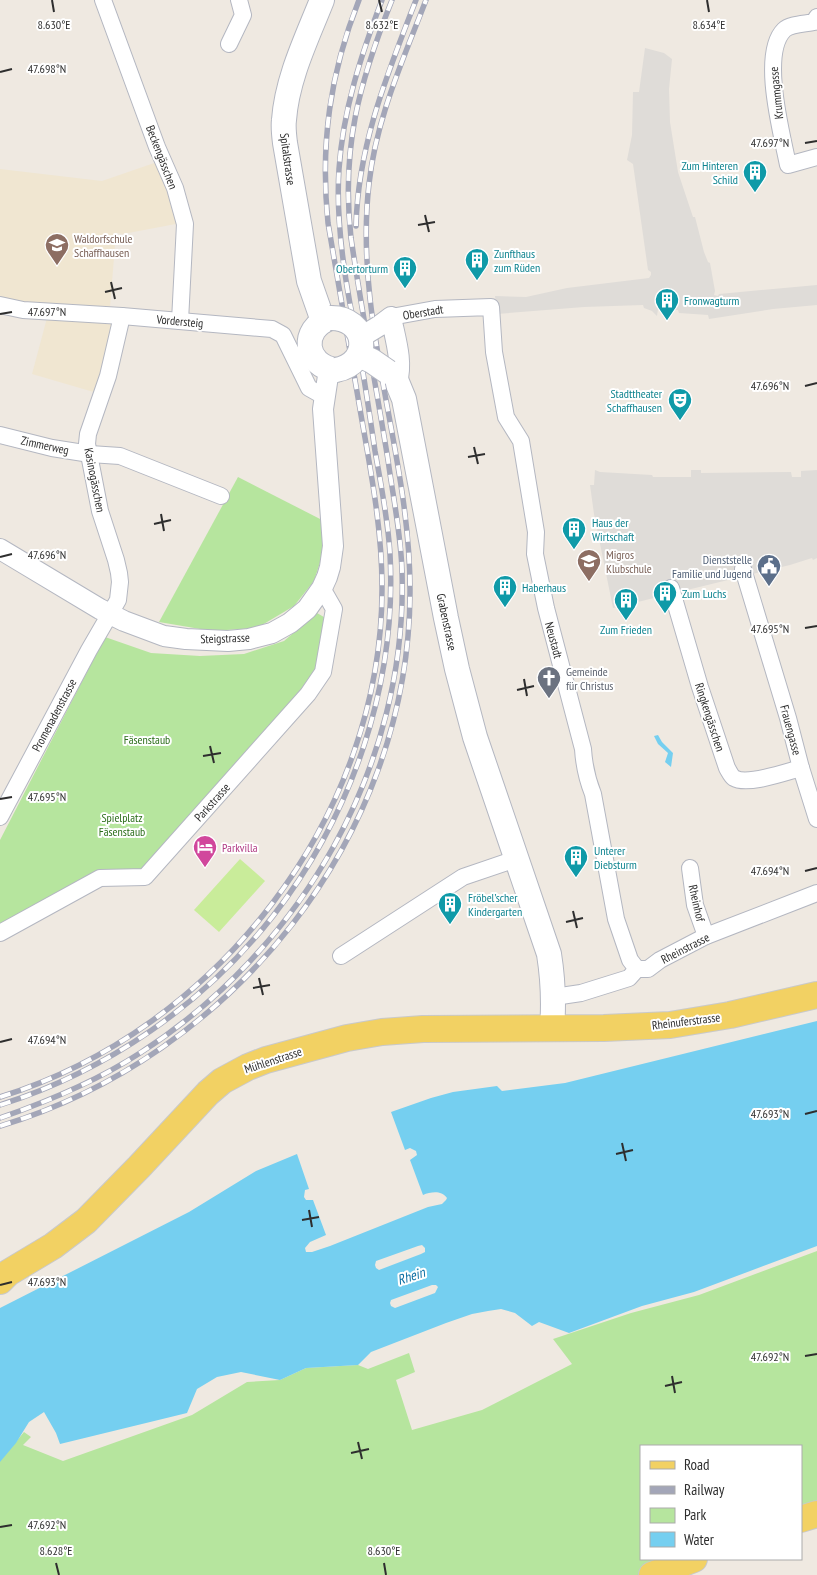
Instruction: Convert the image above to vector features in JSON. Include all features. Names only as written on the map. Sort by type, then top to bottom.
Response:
[{"type":"main road","name":"Spitalstrasse","points":[[322,0],[292,78],[283,122],[308,273],[315,302],[327,319]]},
{"type":"main road","points":[[338,318],[350,322],[359,331],[373,334],[348,366],[333,369],[318,363],[312,355],[310,348],[312,332],[317,325],[327,319],[338,318]]},
{"type":"main road","points":[[373,334],[372,361],[392,377]]},
{"type":"main road","name":"Grabenstrasse","points":[[392,377],[404,399],[446,618],[475,737],[548,954],[554,997],[552,1029]]},
{"type":"main road","name":"Rheinuferstrasse","points":[[552,1029],[670,1025],[730,1015],[817,995]]},
{"type":"main road","name":"Mühlenstrasse","points":[[3,1276],[53,1246],[86,1221],[208,1093],[222,1081],[248,1066],[348,1038],[382,1032],[423,1029],[552,1029]]},
{"type":"main road","points":[[802,1519],[817,1514]]},
{"type":"main road","points":[[652,1575],[691,1560]]},
{"type":"street","name":"Beckengässchen","points":[[103,0],[158,148],[175,188],[184,224],[180,321]]},
{"type":"street","points":[[229,44],[243,15],[239,0]]},
{"type":"street","name":"Krummgasse","points":[[817,18],[814,22],[786,28],[780,36],[772,60],[778,115],[788,165],[817,157]]},
{"type":"street","name":"Vordersteig","points":[[0,305],[23,310],[122,316],[272,329],[282,335],[310,388],[325,397]]},
{"type":"street","name":"Oberstadt","points":[[373,334],[435,309],[491,306]]},
{"type":"street","name":"Neustadt","points":[[491,306],[494,352],[506,417],[521,441],[536,532],[535,554],[546,608],[583,749],[583,762],[593,794],[616,919],[630,960],[637,969]]},
{"type":"street","name":"Kasinogässchen","points":[[110,615],[118,600],[120,582],[116,560],[100,511],[87,444],[88,434],[108,376],[122,316]]},
{"type":"street","name":"Grabenstrasse","points":[[373,334],[399,363],[400,369],[392,377]]},
{"type":"street","name":"Steigstrasse","points":[[0,550],[110,615],[164,636],[228,641],[249,639],[272,633],[290,623],[307,609],[322,588],[330,567],[333,546],[324,419],[325,397],[333,369]]},
{"type":"street","name":"Zimmerweg","points":[[0,434],[52,448],[90,454],[120,456],[221,496]]},
{"type":"street","name":"Frauengasse","points":[[743,568],[760,636],[788,718],[817,819]]},
{"type":"street","name":"Parkstrasse","points":[[0,932],[100,878],[145,876],[308,694],[323,672],[334,609],[322,588]]},
{"type":"street","name":"Ringkengässchen","points":[[671,588],[700,687],[730,773],[734,778],[743,781],[801,768]]},
{"type":"street","name":"Promenadenstrasse","points":[[0,817],[89,650],[110,615]]},
{"type":"street","points":[[341,956],[462,877],[516,859]]},
{"type":"street","name":"Rheinhof","points":[[690,868],[695,905],[706,936]]},
{"type":"street","name":"Rheinstrasse","points":[[554,997],[581,993],[629,978],[637,969],[648,969],[660,960],[706,936],[817,893]]},
{"type":"shaded area","points":[[645,48],[664,53],[672,59],[669,89],[670,122],[678,172],[693,217],[695,217],[704,252],[710,263],[714,295],[817,285],[817,305],[773,309],[709,319],[708,315],[679,313],[678,310],[658,309],[657,316],[652,311],[644,308],[643,305],[584,307],[497,314],[495,296],[526,297],[567,288],[649,278],[651,275],[651,272],[648,270],[633,164],[627,160],[632,135],[633,92],[639,92]]},
{"type":"shaded area","name":"Waldorfschule Schaffhausen","points":[[160,161],[181,223],[123,234],[116,233],[110,307],[25,304],[0,298],[0,169],[102,181]]},
{"type":"shaded area","points":[[47,318],[117,320],[97,393],[32,374]]},
{"type":"shaded area","points":[[595,470],[600,472],[652,475],[653,477],[691,477],[691,470],[701,470],[701,473],[791,472],[792,477],[801,477],[801,471],[817,470],[817,558],[613,608],[590,485],[594,485]]},
{"type":"green space","points":[[238,477],[324,521],[325,547],[314,581],[294,606],[257,628],[212,631],[159,622]]},
{"type":"green space","name":"Fäsenstaub","points":[[317,613],[329,620],[318,673],[144,871],[97,872],[0,928],[0,840],[105,637],[151,653],[200,656],[244,654],[284,641]]},
{"type":"green space","points":[[240,859],[265,881],[219,932],[194,910]]},
{"type":"green space","points":[[817,1251],[817,1514],[802,1519],[802,1445],[640,1445],[640,1560],[691,1560],[652,1575],[0,1575],[0,1461],[24,1432],[31,1437],[23,1445],[63,1461],[192,1415],[247,1382],[280,1380],[306,1368],[358,1365],[368,1369],[409,1353],[415,1372],[396,1380],[412,1430],[482,1410],[572,1364],[553,1339],[631,1313],[699,1295]]},
{"type":"water","points":[[658,735],[673,753],[671,767],[665,762],[668,753],[658,744],[654,736]]},
{"type":"water","name":"Rhein","points":[[817,1021],[817,1246],[694,1292],[642,1306],[569,1333],[539,1322],[532,1326],[515,1313],[501,1309],[472,1314],[371,1352],[358,1365],[306,1368],[280,1380],[241,1372],[217,1377],[197,1389],[187,1413],[60,1444],[44,1412],[29,1422],[16,1443],[0,1462],[0,1308],[189,1212],[256,1171],[297,1154],[309,1189],[305,1190],[304,1197],[306,1200],[313,1200],[326,1235],[310,1242],[305,1248],[306,1252],[330,1246],[428,1207],[442,1204],[447,1198],[445,1195],[433,1193],[423,1195],[410,1160],[417,1155],[416,1151],[410,1148],[405,1150],[391,1112],[453,1092],[497,1086],[502,1091],[565,1083]],"holes":[[[422,1245],[425,1248],[425,1252],[379,1270],[376,1268],[376,1261]],[[432,1285],[438,1287],[435,1293],[395,1308],[391,1306],[391,1300]]]},
{"type":"railway","points":[[0,1097],[79,1065],[151,1021],[216,967],[273,903],[319,831],[353,754],[375,672],[382,565],[372,479],[328,223],[325,165],[334,82],[349,27],[359,0]]},
{"type":"railway","points":[[0,1105],[40,1091],[78,1074],[115,1053],[151,1031],[185,1006],[216,978],[246,948],[273,916],[301,876],[326,834],[347,790],[364,745],[377,699],[386,651],[390,603],[390,554],[384,502],[358,343],[344,271],[340,237],[338,186],[344,125],[360,62],[382,0]]},
{"type":"railway","points":[[0,1118],[36,1105],[107,1073],[140,1053],[198,1010],[250,961],[296,906],[334,846],[364,781],[386,714],[399,643],[402,571],[400,543],[388,460],[351,238],[349,175],[355,116],[370,60],[392,0]]},
{"type":"railway","points":[[356,226],[358,196],[368,139],[385,83],[416,0]]},
{"type":"railway","points":[[0,1126],[84,1093],[162,1048],[231,991],[292,925],[341,851],[378,770],[402,683],[410,593],[408,541],[402,490],[375,338],[369,287],[366,236],[369,184],[384,113],[426,0]]},
{"type":"place","name":"Zum Hinteren Schild","points":[[755,193]]},
{"type":"place","name":"Waldorfschule Schaffhausen","points":[[57,266]]},
{"type":"place","name":"Zunfthaus zum Rüden","points":[[477,281]]},
{"type":"place","name":"Obertorturm","points":[[405,289]]},
{"type":"place","name":"Fronwagturm","points":[[667,321]]},
{"type":"place","name":"Stadttheater Schaffhausen","points":[[680,421]]},
{"type":"place","name":"Haus der Wirtschaft","points":[[574,550]]},
{"type":"place","name":"Migros Klubschule","points":[[589,582]]},
{"type":"place","name":"Dienststelle Familie und Jugend","points":[[769,587]]},
{"type":"place","name":"Haberhaus","points":[[505,608]]},
{"type":"place","name":"Zum Luchs","points":[[665,614]]},
{"type":"place","name":"Zum Frieden","points":[[626,621]]},
{"type":"place","name":"Gemeinde für Christus","points":[[549,699]]},
{"type":"place","name":"Parkvilla","points":[[205,868]]},
{"type":"place","name":"Unterer Diebsturm","points":[[576,878]]},
{"type":"place","name":"Fröbel’scher Kindergarten","points":[[450,925]]},
{"type":"park label","name":"Spielplatz Fäsenstaub","points":[[122,824]]}]
